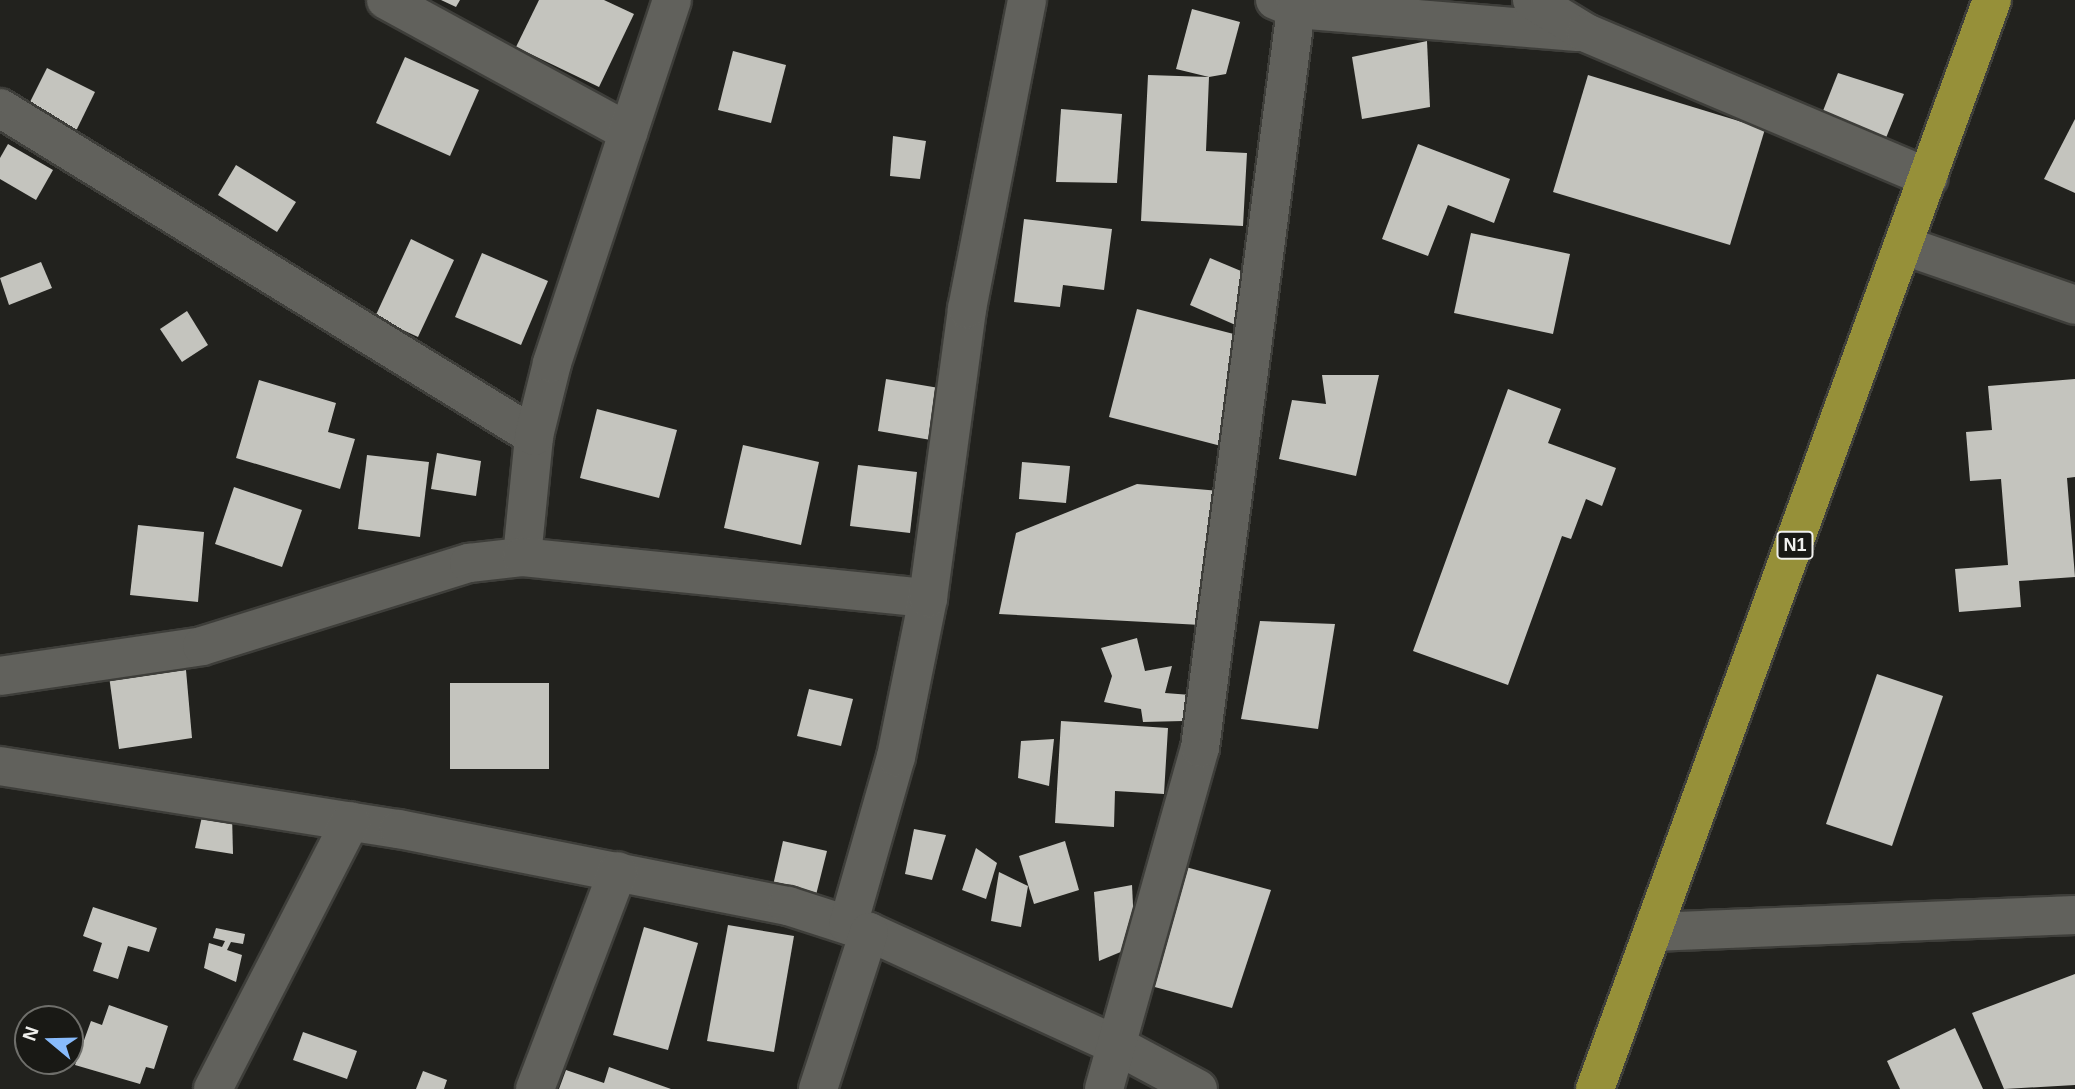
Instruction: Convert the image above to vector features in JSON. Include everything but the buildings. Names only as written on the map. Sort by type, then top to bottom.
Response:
[{"type":"highway","name":"N1","points":[[1595,1089],[1905,246],[1992,0]]},
{"type":"street","points":[[386,0],[628,132]]},
{"type":"street","points":[[522,557],[534,436],[552,363],[672,0]]},
{"type":"street","points":[[818,1089],[858,929],[928,598],[965,321],[1027,0]]},
{"type":"street","points":[[1532,0],[1586,33],[1929,178]]},
{"type":"street","points":[[1104,1089],[1200,748],[1285,5],[1586,33]]},
{"type":"street","points":[[0,108],[534,436]]},
{"type":"street","points":[[1905,246],[2075,305]]},
{"type":"street","points":[[0,676],[202,646],[469,563],[522,557],[928,598]]},
{"type":"street","points":[[0,766],[351,821],[789,906],[858,929],[1116,1045],[1198,1089]]},
{"type":"street","points":[[213,1089],[351,821]]},
{"type":"street","points":[[535,1089],[618,871]]},
{"type":"street","points":[[1653,932],[2075,915]]}]
